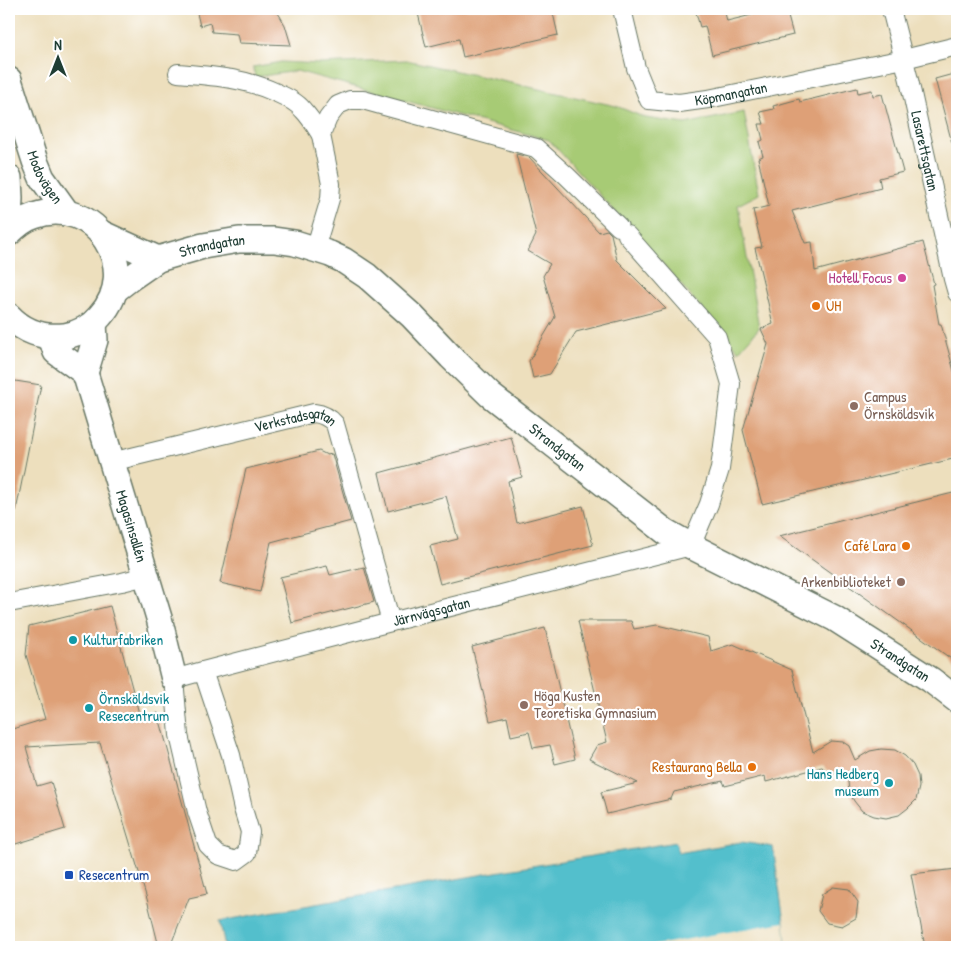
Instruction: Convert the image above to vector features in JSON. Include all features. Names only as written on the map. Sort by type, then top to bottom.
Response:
[{"type":"main road","name":"Modovägen","points":[[9,80],[42,178],[67,213]]},
{"type":"main road","points":[[9,178],[9,220]]},
{"type":"main road","points":[[9,233],[19,223],[34,216],[50,212],[67,213],[80,217],[101,233],[112,250],[117,270],[115,290],[107,308],[94,323],[81,331],[66,336],[51,337],[32,332],[11,320]]},
{"type":"main road","name":"Strandgatan","points":[[101,233],[158,259]]},
{"type":"main road","name":"Strandgatan","points":[[115,290],[158,259],[203,246],[239,240],[274,240],[295,243],[343,260],[367,276],[412,316],[490,395],[659,526],[690,546],[834,618],[931,680],[957,700]]},
{"type":"main road","points":[[51,337],[56,352],[85,373],[95,340],[94,323]]},
{"type":"main road","name":"Magasinsallén","points":[[85,373],[159,618],[174,679]]},
{"type":"street","name":"Köpmangatan","points":[[622,9],[636,68],[649,100],[679,103],[708,99],[904,59]]},
{"type":"street","name":"Lasarettsgatan","points":[[891,9],[956,283]]},
{"type":"street","points":[[904,59],[957,46]]},
{"type":"street","points":[[178,73],[243,80],[287,97],[303,109],[321,135],[331,184],[330,199],[315,249]]},
{"type":"street","points":[[321,135],[328,118],[338,105],[350,100],[363,100],[536,148],[623,231],[717,337],[731,384],[720,469],[708,504],[690,546]]},
{"type":"street","name":"Verkstadsgatan","points":[[111,462],[314,413],[327,417],[335,424],[391,622]]},
{"type":"street","name":"Järnvägsgatan","points":[[174,679],[690,546]]},
{"type":"street","points":[[9,603],[146,576]]},
{"type":"street","points":[[174,679],[179,735],[197,812],[208,845],[218,854],[236,861],[247,853],[250,832],[231,755],[204,671]]},
{"type":"green space","points":[[406,60],[616,106],[646,118],[685,124],[744,112],[759,194],[738,205],[759,328],[739,351],[654,254],[549,140],[297,71],[255,77],[253,67],[281,62],[321,64]]},
{"type":"water","points":[[676,842],[678,853],[741,842],[773,847],[786,947],[225,947],[220,921]]},
{"type":"pier","points":[[784,922],[786,947],[645,947]]},
{"type":"building","points":[[196,9],[275,9],[285,25],[291,45],[239,43],[237,34],[212,32],[210,23],[200,26]]},
{"type":"building","points":[[417,9],[552,9],[558,35],[463,57],[459,39],[426,47]]},
{"type":"building","points":[[695,9],[724,9],[727,21],[760,13],[759,9],[786,9],[793,35],[712,55],[705,26],[700,27]]},
{"type":"building","points":[[957,73],[957,143],[952,143],[935,79]]},
{"type":"building","points":[[857,88],[858,93],[872,90],[873,96],[882,94],[903,172],[879,178],[881,188],[792,211],[805,243],[812,242],[815,271],[923,242],[934,284],[932,285],[939,324],[941,324],[957,382],[957,458],[762,504],[743,430],[768,344],[761,329],[773,324],[755,248],[762,247],[753,210],[769,206],[758,158],[763,156],[759,142],[763,140],[759,124],[764,124],[760,112],[774,109],[773,106],[799,99],[800,102]]},
{"type":"building","points":[[516,154],[529,157],[599,232],[607,230],[611,234],[617,260],[666,309],[576,332],[550,374],[533,378],[529,361],[555,317],[543,276],[550,264],[528,251],[536,235]]},
{"type":"building","points":[[9,380],[41,385],[16,511],[9,511]]},
{"type":"building","points":[[511,437],[522,477],[508,481],[517,523],[583,506],[593,545],[440,584],[430,546],[458,539],[446,496],[388,511],[379,473]]},
{"type":"building","points":[[319,451],[327,455],[332,454],[351,521],[271,542],[260,592],[220,583],[246,469]]},
{"type":"building","name":"Arkenbiblioteket","points":[[957,492],[957,663],[779,536]]},
{"type":"building","points":[[327,566],[330,575],[364,567],[374,602],[292,623],[280,577]]},
{"type":"building","points":[[110,606],[140,717],[158,713],[207,894],[189,898],[170,947],[159,947],[147,899],[100,743],[26,747],[37,786],[51,782],[65,829],[9,846],[9,730],[45,719],[26,655],[29,626]]},
{"type":"building","points":[[578,621],[631,621],[634,629],[657,625],[708,637],[711,651],[733,644],[792,670],[813,752],[831,741],[843,742],[849,746],[855,760],[870,751],[881,749],[895,750],[905,756],[913,765],[918,776],[919,787],[916,800],[899,815],[886,818],[874,816],[862,811],[854,801],[849,791],[847,772],[833,773],[822,767],[766,782],[765,776],[725,786],[723,781],[674,792],[671,799],[607,814],[601,792],[638,783],[589,759],[597,745],[607,742]]},
{"type":"building","name":"Höga Kusten Teoretiska Gymnasium","points":[[545,628],[575,759],[555,764],[550,745],[533,748],[529,732],[511,736],[507,717],[490,721],[472,647]]},
{"type":"building","points":[[957,869],[957,947],[925,947],[911,874]]},
{"type":"building","points":[[833,887],[849,889],[858,902],[856,918],[842,926],[827,923],[818,911],[822,894]]},
{"type":"place","name":"Hotell Focus","points":[[902,278]]},
{"type":"place","name":"UH","points":[[816,306]]},
{"type":"place","name":"Campus Örnsköldsvik","points":[[854,406]]},
{"type":"place","name":"Café Lara","points":[[906,546]]},
{"type":"place","name":"Arkenbiblioteket","points":[[901,582]]},
{"type":"place","name":"Kulturfabriken","points":[[73,640]]},
{"type":"place","name":"Höga Kusten Teoretiska Gymnasium","points":[[524,705]]},
{"type":"place","name":"Örnsköldsvik Resecentrum","points":[[89,708]]},
{"type":"place","name":"Restaurang Bella","points":[[752,767]]},
{"type":"place","name":"Hans Hedberg museum","points":[[889,783]]},
{"type":"place","name":"Resecentrum","points":[[69,875]]}]
